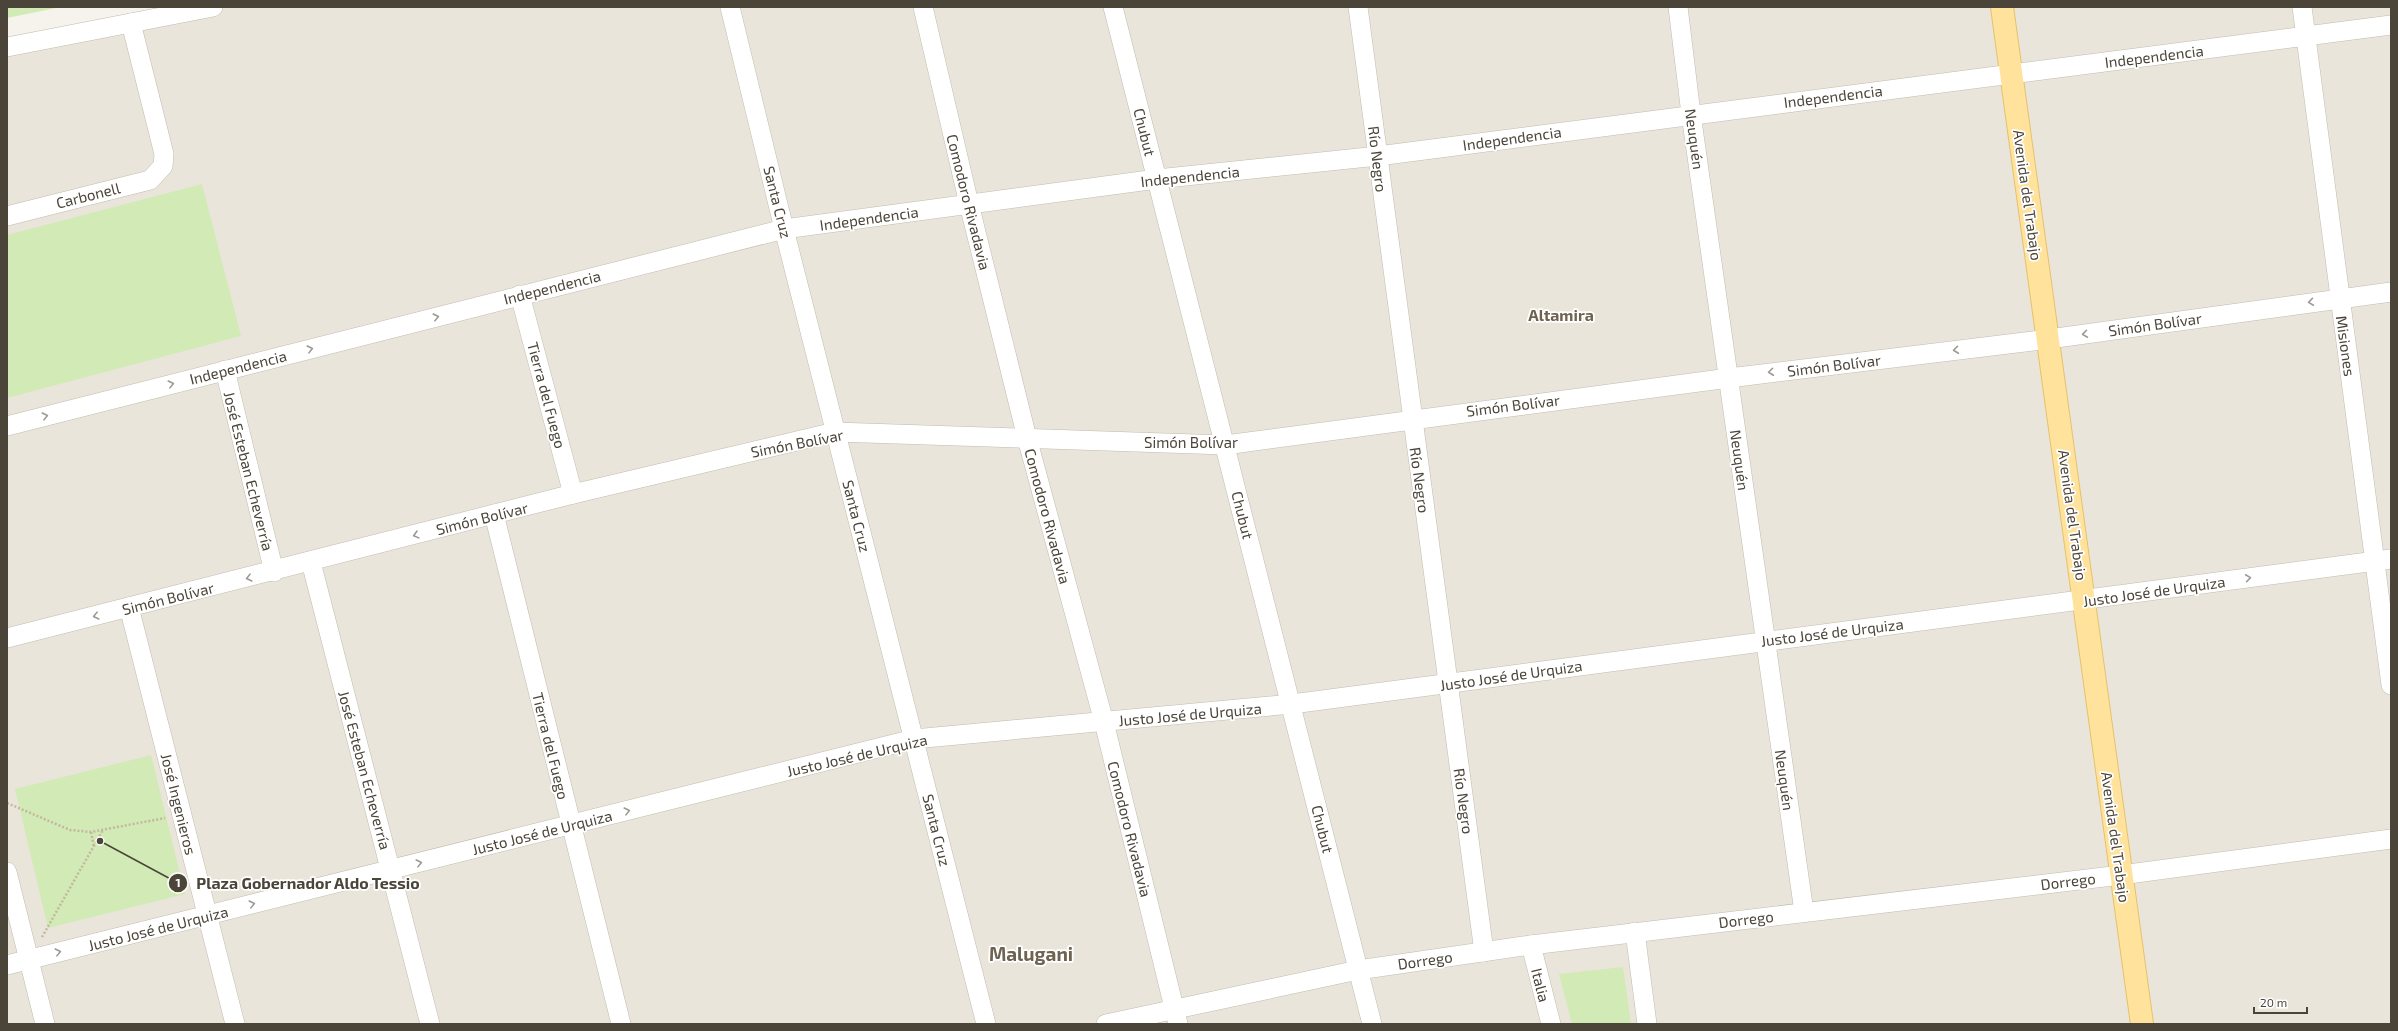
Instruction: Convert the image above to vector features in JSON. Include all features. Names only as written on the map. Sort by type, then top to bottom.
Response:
[{"type":"main road","name":"Avenida del Trabajo","points":[[2002,7],[2010,74],[2050,339],[2142,1024]]},
{"type":"street","points":[[7,47],[213,7]]},
{"type":"street","name":"Santa Cruz","points":[[730,7],[784,229],[986,1024]]},
{"type":"street","name":"Comodoro Rivadavia","points":[[923,7],[969,204],[1027,438],[1104,722],[1176,1016]]},
{"type":"street","name":"Chubut","points":[[1113,7],[1292,704],[1372,1024]]},
{"type":"street","name":"Río Negro","points":[[1358,7],[1484,952]]},
{"type":"street","name":"Neuquén","points":[[1678,7],[1691,114],[1804,912]]},
{"type":"street","name":"Misiones","points":[[2302,7],[2340,298],[2383,560],[2391,685]]},
{"type":"street","name":"Carbonell","points":[[7,216],[150,180],[163,166],[164,154],[131,23]]},
{"type":"street","name":"Independencia","points":[[7,426],[784,229],[1157,180],[1378,156],[1691,114],[2391,24]]},
{"type":"street","name":"Simón Bolívar","points":[[7,638],[274,572],[573,494],[836,432],[1225,445],[1412,418],[2050,339],[2391,292]]},
{"type":"street","name":"Tierra del Fuego","points":[[520,295],[573,494]]},
{"type":"street","name":"José Esteban Echeverría","points":[[225,370],[274,572]]},
{"type":"street","name":"Tierra del Fuego","points":[[494,514],[622,1024]]},
{"type":"street","name":"Justo José de Urquiza","points":[[7,965],[914,739],[1292,704],[1765,640],[2084,600],[2383,560]]},
{"type":"street","name":"José Esteban Echeverría","points":[[311,562],[430,1024]]},
{"type":"street","name":"José Ingenieros","points":[[129,607],[235,1024]]},
{"type":"street","name":"Dorrego","points":[[1106,1024],[1176,1016],[1358,970],[1531,945],[2121,875],[2391,839]]},
{"type":"street","points":[[7,872],[45,1024]]},
{"type":"street","points":[[1635,932],[1647,1024]]},
{"type":"street","name":"Italia","points":[[1531,945],[1551,1024]]},
{"type":"path","points":[[7,803],[70,830],[91,832],[181,814]]},
{"type":"path","points":[[29,960],[104,830]]},
{"type":"path","points":[[91,832],[94,847]]},
{"type":"shaded area","points":[[213,7],[2391,7],[2391,1024],[7,1024],[7,47]]},
{"type":"green space","points":[[7,7],[61,7],[7,18]]},
{"type":"green space","points":[[202,184],[241,336],[7,398],[7,235]]},
{"type":"green space","points":[[151,755],[185,894],[48,928],[15,789]]},
{"type":"green space","points":[[1623,967],[1631,1024],[1572,1024],[1559,974]]},
{"type":"place","name":"Plaza Gobernador Aldo Tessio","points":[[100,841]]},
{"type":"district","name":"Altamira","points":[[1561,314]]},
{"type":"district","name":"Malugani","points":[[1031,953]]}]
